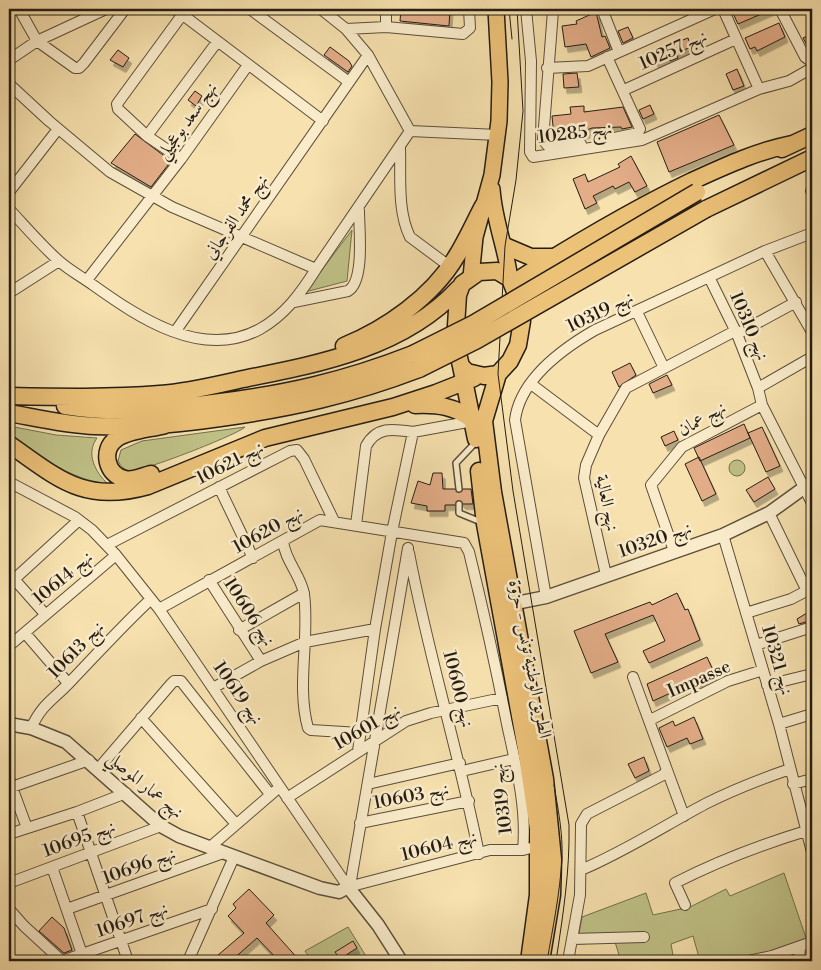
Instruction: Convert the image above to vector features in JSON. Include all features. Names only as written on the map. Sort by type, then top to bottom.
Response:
[{"type":"highway","points":[[466,281],[456,304],[456,347],[449,374],[434,385],[256,430],[139,478],[124,479],[113,472],[109,466],[107,452],[116,439],[165,426],[278,410],[327,400],[374,386],[416,362],[473,324],[697,192],[812,135]]},
{"type":"highway","points":[[512,281],[656,198],[713,171],[767,149],[792,144]]},
{"type":"highway","points":[[9,396],[87,409],[122,411],[167,409],[275,395],[416,362],[515,319],[706,209],[812,158]]},
{"type":"highway","points":[[278,372],[349,344],[387,324],[433,286],[455,259],[483,206]]},
{"type":"highway","points":[[505,246],[531,257],[552,257]]},
{"type":"highway","points":[[9,396],[90,398],[163,394],[278,372],[336,358],[387,339],[430,315],[444,304],[466,281],[479,272],[497,271],[512,281],[520,304],[521,331],[518,345],[510,361],[498,374],[468,374],[436,394],[393,407],[265,438],[148,486],[115,493],[98,493],[74,487],[9,444]]},
{"type":"highway","points":[[456,347],[468,374]]},
{"type":"highway","name":"الطريق الوطنية تونس - حزوة","points":[[468,374],[485,524],[506,605],[545,779],[551,823],[552,895],[541,961]]},
{"type":"highway","name":"الطريق الوطنية تونس - حزوة","points":[[498,374],[484,421],[506,605],[528,757],[531,848],[538,895],[529,961]]},
{"type":"highway","points":[[393,407],[434,405],[458,410],[473,421]]},
{"type":"highway","points":[[9,413],[94,426],[165,426]]},
{"type":"main road","points":[[466,281],[475,237],[492,175],[498,135],[500,82],[496,9]]},
{"type":"main road","points":[[492,175],[495,218],[501,240],[505,246],[512,281]]},
{"type":"street","points":[[19,9],[37,41],[71,67],[79,68],[124,9]]},
{"type":"street","points":[[9,60],[37,41],[106,9]]},
{"type":"street","points":[[250,9],[349,82]]},
{"type":"street","points":[[321,9],[346,28],[368,55],[410,131]]},
{"type":"street","points":[[386,9],[386,27]]},
{"type":"street","points":[[346,28],[386,27],[463,34],[470,28],[469,9]]},
{"type":"street","name":"نهج 10285","points":[[526,9],[531,61],[530,152],[534,157],[642,140],[758,89]]},
{"type":"street","points":[[602,9],[619,52]]},
{"type":"street","points":[[547,68],[588,66],[715,9]]},
{"type":"street","points":[[723,9],[758,89],[789,81],[811,64],[782,10]]},
{"type":"street","points":[[553,11],[551,50],[547,68],[543,140],[546,145],[556,147],[599,142],[638,133],[640,127],[608,57]]},
{"type":"street","points":[[181,159],[147,136],[118,109],[117,104],[179,12],[323,120]]},
{"type":"street","name":"نهج 10257","points":[[624,90],[736,40]]},
{"type":"street","points":[[147,136],[217,42]]},
{"type":"street","name":"نهج محمد الفرجاني","points":[[175,332],[368,55]]},
{"type":"street","name":"نهج سعد بوعجيلي","points":[[87,280],[151,195],[181,159],[248,65]]},
{"type":"street","points":[[9,84],[58,129],[110,172],[151,195],[240,238],[316,269]]},
{"type":"street","points":[[9,192],[58,129]]},
{"type":"street","points":[[410,131],[498,135]]},
{"type":"street","points":[[9,209],[59,261],[146,320],[190,337],[234,338],[260,329],[294,302],[359,210],[410,131]]},
{"type":"street","points":[[400,148],[402,212],[406,231],[410,237],[449,266]]},
{"type":"street","points":[[294,302],[352,288],[358,276],[359,210]]},
{"type":"street","name":"نهج 10319","points":[[546,597],[515,420],[518,408],[531,384],[569,345],[595,330],[637,312],[765,250],[812,233]]},
{"type":"street","points":[[765,250],[812,332]]},
{"type":"street","points":[[9,293],[59,261]]},
{"type":"street","name":"نهج 10310","points":[[709,277],[736,332],[758,388],[762,405],[808,485],[812,503]]},
{"type":"street","name":"نهج العالية","points":[[606,575],[584,478],[586,465],[626,388],[796,302]]},
{"type":"street","points":[[637,312],[664,368]]},
{"type":"street","points":[[758,388],[812,357]]},
{"type":"street","points":[[531,384],[599,438]]},
{"type":"street","name":"نهج عمان","points":[[674,551],[651,485],[682,447],[762,405]]},
{"type":"street","points":[[356,525],[366,446],[371,437],[380,430],[413,432],[473,421]]},
{"type":"street","points":[[358,752],[375,629],[392,532],[413,432]]},
{"type":"street","name":"نهج 10621","points":[[107,545],[290,451],[297,450],[304,459],[334,522]]},
{"type":"street","name":"نهج 10619","points":[[9,482],[79,520],[116,555],[159,609],[281,786],[287,798],[378,925],[401,961]]},
{"type":"street","name":"نهج 10320","points":[[506,605],[546,597],[723,535],[769,513],[808,485]]},
{"type":"street","points":[[219,487],[253,558]]},
{"type":"street","points":[[746,613],[790,599],[810,589],[769,513]]},
{"type":"street","points":[[45,614],[11,582],[79,520]]},
{"type":"street","name":"نهج 10620","points":[[159,609],[320,520],[403,533]]},
{"type":"street","name":"نهج 10319","points":[[403,533],[460,542],[468,548],[522,796],[524,832],[531,848]]},
{"type":"street","name":"نهج 10600","points":[[403,533],[461,767],[479,854]]},
{"type":"street","name":"نهج 10321","points":[[723,535],[779,724],[812,852]]},
{"type":"street","points":[[283,541],[285,553],[304,593],[306,642],[303,689],[308,728],[312,730],[360,733]]},
{"type":"street","points":[[349,887],[408,548]]},
{"type":"street","name":"نهج 10614","points":[[9,646],[116,555]]},
{"type":"street","name":"نهج 10606","points":[[209,580],[261,662]]},
{"type":"street","points":[[239,630],[304,593]]},
{"type":"street","name":"نهج 10613","points":[[31,728],[46,702],[68,683],[112,636],[150,600]]},
{"type":"street","points":[[756,645],[812,627]]},
{"type":"street","points":[[213,688],[261,662],[306,642],[375,629]]},
{"type":"street","points":[[25,633],[68,683]]},
{"type":"street","name":"Impasse","points":[[650,720],[728,681],[763,670]]},
{"type":"street","points":[[767,685],[812,674]]},
{"type":"street","points":[[633,677],[684,816]]},
{"type":"street","points":[[27,828],[10,785],[93,765],[141,718],[174,681],[181,681],[270,794]]},
{"type":"street","name":"نهج 10601","points":[[287,798],[406,721],[502,698]]},
{"type":"street","points":[[779,724],[812,714]]},
{"type":"street","points":[[141,718],[236,824]]},
{"type":"street","name":"نهج عمار الموصلي","points":[[9,724],[31,728],[59,738],[126,793],[162,826],[179,836],[320,888],[338,892],[349,887]]},
{"type":"street","points":[[368,784],[514,759]]},
{"type":"street","points":[[581,870],[611,858],[684,816],[754,781],[790,769]]},
{"type":"street","points":[[568,961],[580,895],[581,824],[587,814],[663,774],[667,770]]},
{"type":"street","points":[[793,784],[812,779]]},
{"type":"street","points":[[209,848],[281,786]]},
{"type":"street","points":[[9,834],[77,812],[126,793]]},
{"type":"street","name":"نهج 10603","points":[[360,823],[469,801]]},
{"type":"street","points":[[77,812],[107,895],[128,961]]},
{"type":"street","name":"نهج 10695","points":[[9,883],[162,826]]},
{"type":"street","points":[[685,905],[675,883],[717,861],[806,830]]},
{"type":"street","name":"نهج 10604","points":[[349,887],[407,870],[490,850],[531,848]]},
{"type":"street","points":[[188,961],[212,909],[229,855]]},
{"type":"street","name":"نهج 10696","points":[[67,909],[229,855]]},
{"type":"street","points":[[52,867],[82,954]]},
{"type":"street","points":[[9,909],[24,926],[62,961]]},
{"type":"street","name":"نهج 10697","points":[[62,961],[212,909]]},
{"type":"street","points":[[572,939],[644,937]]},
{"type":"street","points":[[748,961],[812,942]]},
{"type":"street","points":[[799,961],[800,947]]},
{"type":"lane","points":[[459,489],[456,463],[477,442]]},
{"type":"lane","points":[[459,504],[459,513],[485,524]]},
{"type":"green space","points":[[352,230],[347,281],[305,292]]},
{"type":"green space","points":[[9,426],[56,435],[97,438],[92,450],[92,457],[96,469],[108,484],[80,477],[55,465],[9,433]]},
{"type":"green space","points":[[245,427],[209,444],[138,470],[126,470],[118,461],[121,450],[142,441]]},
{"type":"green space","points":[[734,460],[740,460],[745,465],[743,474],[734,476],[729,471],[729,465]]},
{"type":"green space","points":[[784,873],[807,941],[768,952],[714,961],[700,961],[693,936],[671,944],[674,961],[621,961],[615,942],[577,944],[582,917],[646,893],[653,915],[690,907],[726,889],[730,896]]},
{"type":"green space","points":[[348,927],[369,961],[312,961],[305,951]]},
{"type":"building","points":[[401,9],[417,9],[417,13],[436,13],[436,9],[450,9],[449,26],[400,21]]},
{"type":"building","points":[[738,9],[773,9],[738,24],[732,11]]},
{"type":"building","points":[[596,12],[602,37],[605,36],[610,48],[591,57],[586,44],[565,47],[562,26],[577,24],[576,21]]},
{"type":"building","points":[[779,23],[785,37],[757,51],[755,47],[750,49],[745,38]]},
{"type":"building","points":[[628,27],[633,38],[623,43],[618,31]]},
{"type":"building","points":[[812,34],[812,54],[803,38]]},
{"type":"building","points":[[688,38],[691,47],[677,54],[678,58],[670,61],[669,58],[656,64],[653,57],[669,49],[667,46]]},
{"type":"building","points":[[330,47],[349,61],[352,66],[348,72],[324,55]]},
{"type":"building","points":[[118,50],[129,58],[123,67],[110,60]]},
{"type":"building","points":[[737,69],[744,86],[733,90],[726,74]]},
{"type":"building","points":[[577,73],[579,87],[564,88],[563,74]]},
{"type":"building","points":[[195,91],[202,96],[196,106],[188,100]]},
{"type":"building","points":[[650,105],[654,114],[643,119],[639,110]]},
{"type":"building","points":[[584,106],[584,112],[623,107],[632,127],[622,129],[621,127],[592,128],[587,130],[587,133],[554,136],[552,116],[571,114],[570,107]]},
{"type":"building","points":[[719,115],[734,145],[669,172],[657,142]]},
{"type":"building","points":[[135,134],[171,161],[151,187],[111,163]]},
{"type":"building","points":[[631,156],[647,186],[635,192],[629,182],[615,189],[613,186],[593,196],[597,203],[585,209],[573,179],[585,174],[588,182],[620,167],[618,164]]},
{"type":"building","points":[[630,363],[636,375],[619,387],[612,372]]},
{"type":"building","points":[[667,375],[672,385],[653,393],[649,384]]},
{"type":"building","points":[[744,424],[750,438],[700,461],[694,448]]},
{"type":"building","points":[[762,427],[780,466],[766,472],[748,433]]},
{"type":"building","points":[[674,431],[678,440],[665,446],[661,437]]},
{"type":"building","points":[[699,457],[716,494],[702,501],[685,464]]},
{"type":"building","points":[[433,473],[442,473],[443,489],[455,489],[459,493],[463,489],[471,489],[473,504],[463,504],[459,500],[455,505],[445,505],[445,511],[427,511],[427,506],[411,503],[418,481],[430,485]]},
{"type":"building","points":[[768,477],[775,489],[754,502],[746,490]]},
{"type":"building","points":[[677,593],[685,610],[688,609],[700,640],[649,663],[643,651],[665,641],[653,615],[605,634],[618,662],[591,673],[574,631],[650,602],[652,605]]},
{"type":"building","points":[[812,610],[812,620],[799,624],[797,619]]},
{"type":"building","points":[[707,657],[716,677],[689,689],[688,685],[653,701],[647,684]]},
{"type":"building","points":[[694,717],[703,739],[690,744],[687,738],[667,747],[659,728],[673,721],[675,726]]},
{"type":"building","points":[[644,757],[649,771],[635,778],[628,764]]},
{"type":"building","points":[[249,889],[274,915],[266,923],[300,961],[279,961],[257,938],[231,961],[211,961],[244,933],[228,916],[236,908],[233,904]]},
{"type":"building","points":[[52,917],[64,928],[72,950],[64,953],[39,931]]},
{"type":"building","points":[[353,941],[357,948],[340,959],[335,952]]},
{"type":"tram line","points":[[509,9],[512,39]]},
{"type":"tram line","points":[[517,9],[523,111],[516,180],[505,246],[498,374],[513,491],[569,825],[567,876],[556,961]]},
{"type":"tram line","points":[[547,961],[558,897],[562,858],[561,830],[554,785]]}]
